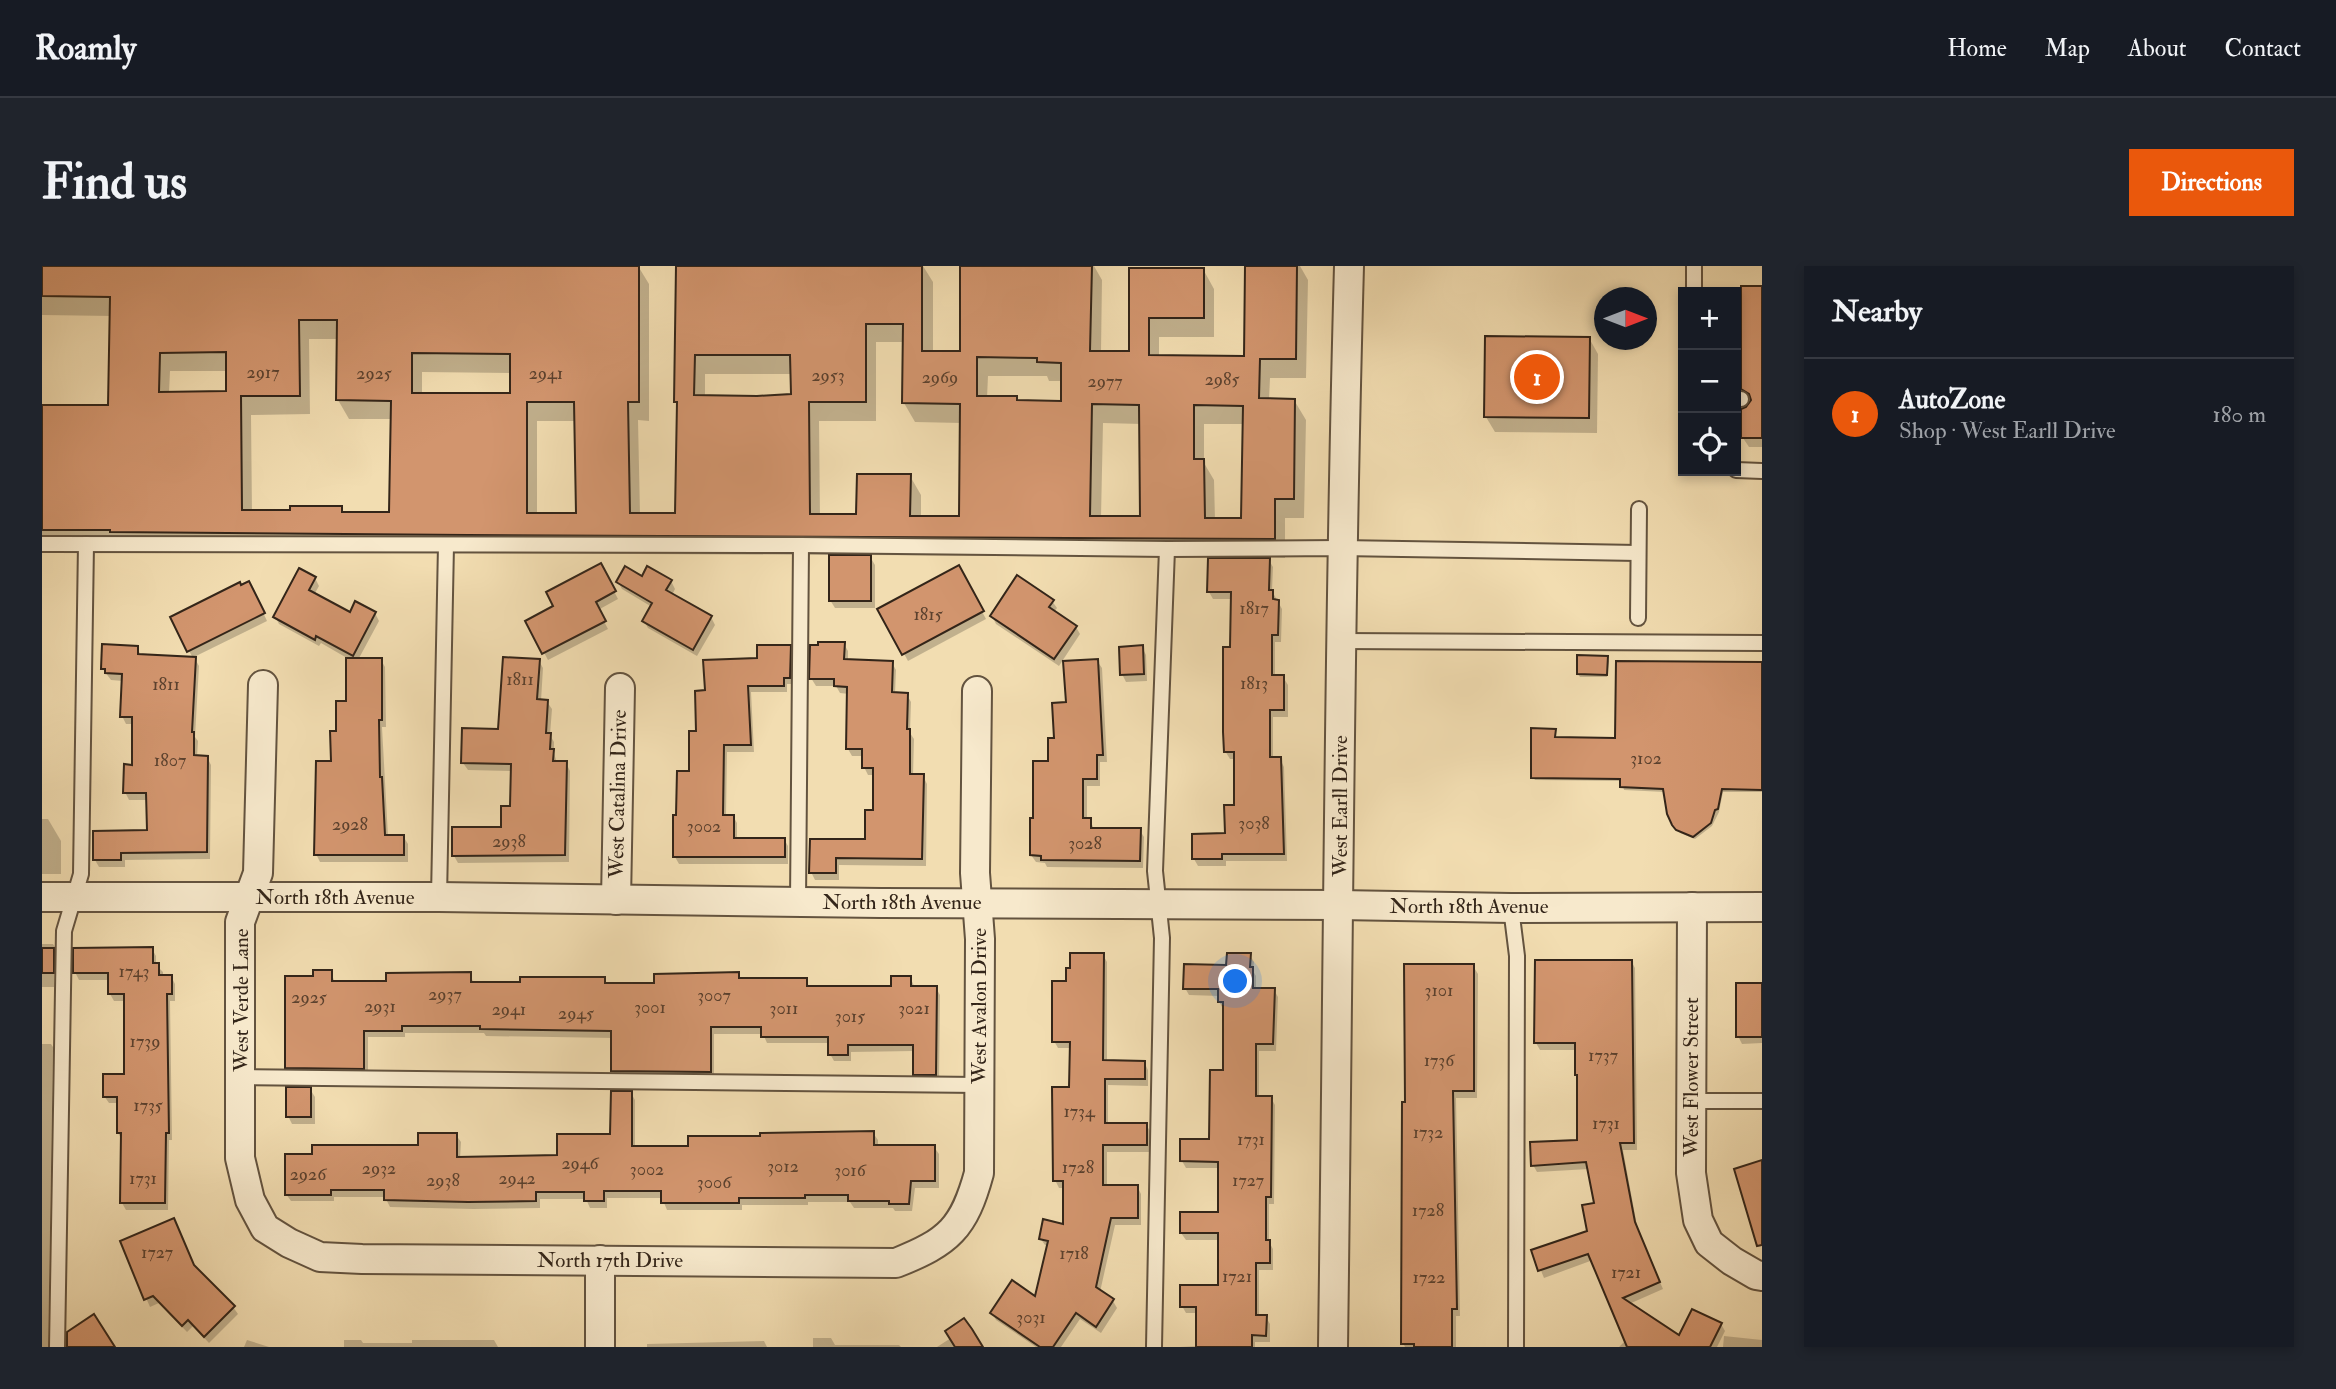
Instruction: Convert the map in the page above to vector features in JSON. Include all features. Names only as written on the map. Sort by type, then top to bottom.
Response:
[{"type":"street","name":"West Earll Drive","points":[[1333,1347],[1341,548],[1349,266]]},
{"type":"street","name":"West Verde Lane","points":[[263,685],[258,873],[240,922],[240,1158],[250,1200],[265,1228]]},
{"type":"street","name":"West Catalina Drive","points":[[615,900],[620,688]]},
{"type":"street","name":"West Avalon Drive","points":[[954,1231],[971,1205],[979,1173],[980,939],[975,873],[978,691]]},
{"type":"street","name":"North 18th Avenue","points":[[42,897],[439,897],[1762,908]]},
{"type":"street","name":"West Flower Street","points":[[1692,907],[1691,1173],[1698,1220],[1709,1243],[1756,1276],[1762,1276]]},
{"type":"street","name":"North 17th Drive","points":[[265,1228],[320,1257],[896,1263],[926,1252],[954,1231]]},
{"type":"street","points":[[600,1260],[600,1347]]},
{"type":"lane","points":[[1694,266],[1694,287]]},
{"type":"lane","points":[[1741,470],[1762,471]]},
{"type":"lane","points":[[1638,618],[1639,509]]},
{"type":"lane","points":[[42,544],[1341,548],[1638,554]]},
{"type":"lane","points":[[57,1347],[64,931],[81,874],[86,544]]},
{"type":"lane","points":[[439,897],[446,545]]},
{"type":"lane","points":[[798,902],[801,545]]},
{"type":"lane","points":[[1154,1347],[1162,938],[1155,871],[1167,549]]},
{"type":"lane","points":[[1341,640],[1762,643]]},
{"type":"lane","points":[[1511,908],[1517,956],[1516,1347]]},
{"type":"lane","points":[[241,1077],[979,1085]]},
{"type":"lane","points":[[1690,1101],[1762,1101]]},
{"type":"building","points":[[42,266],[639,266],[639,402],[628,402],[630,513],[675,513],[676,266],[922,266],[922,351],[960,351],[960,266],[1092,266],[1090,351],[1129,351],[1129,268],[1204,268],[1204,318],[1149,318],[1149,355],[1244,356],[1245,266],[1297,266],[1296,359],[1260,359],[1259,398],[1295,399],[1294,499],[1275,499],[1275,539],[42,530],[42,405],[108,405],[110,297],[42,296]],"holes":[[[299,320],[337,320],[336,400],[391,401],[389,512],[342,512],[342,506],[242,510],[241,396],[300,396]],[[866,324],[903,324],[902,403],[960,404],[959,516],[910,516],[911,474],[857,474],[856,514],[810,514],[809,402],[866,402]],[[226,352],[226,391],[159,392],[160,353]],[[412,353],[510,354],[510,393],[412,393]],[[695,355],[790,355],[791,394],[694,395]],[[977,357],[1037,358],[1037,362],[1061,363],[1061,401],[1017,400],[1017,396],[977,396]],[[527,402],[574,402],[576,513],[527,513]],[[1092,404],[1139,405],[1140,516],[1090,516]],[[1194,405],[1243,406],[1241,518],[1205,518],[1204,459],[1194,459]]]},
{"type":"building","points":[[1762,286],[1762,438],[1741,438],[1741,409],[1751,400],[1749,394],[1741,389],[1741,287]]},
{"type":"building","points":[[1485,336],[1590,337],[1589,418],[1484,417]]},
{"type":"building","points":[[829,555],[871,555],[871,601],[829,601]]},
{"type":"building","points":[[1208,558],[1270,558],[1269,590],[1273,590],[1273,599],[1279,600],[1278,635],[1272,635],[1272,675],[1284,675],[1284,710],[1270,710],[1270,757],[1281,757],[1284,854],[1222,854],[1222,859],[1192,859],[1192,834],[1225,833],[1224,805],[1234,805],[1234,752],[1224,752],[1223,732],[1223,647],[1230,647],[1231,592],[1207,592]]},
{"type":"building","points":[[601,563],[616,591],[596,602],[606,621],[542,654],[525,621],[553,606],[546,592]]},
{"type":"building","points":[[959,565],[984,611],[902,655],[877,609]]},
{"type":"building","points":[[625,566],[642,576],[647,566],[672,580],[666,590],[712,616],[693,650],[642,621],[652,603],[616,582]]},
{"type":"building","points":[[299,568],[316,577],[309,590],[350,612],[355,601],[376,612],[353,656],[316,636],[315,640],[273,617]]},
{"type":"building","points":[[1017,575],[1054,600],[1049,607],[1077,626],[1054,659],[990,616]]},
{"type":"building","points":[[249,581],[265,613],[187,652],[170,617],[240,582],[241,585]]},
{"type":"building","points":[[818,642],[845,642],[844,659],[893,661],[892,692],[908,693],[910,774],[924,774],[922,859],[836,858],[836,873],[809,873],[810,839],[865,839],[865,810],[873,810],[873,768],[862,768],[862,749],[846,749],[847,687],[834,686],[834,679],[809,679],[810,645],[818,645]]},
{"type":"building","points":[[102,644],[138,646],[138,654],[196,657],[192,732],[194,755],[208,756],[207,852],[121,853],[121,860],[93,860],[93,831],[147,830],[146,793],[123,793],[124,764],[132,765],[132,717],[120,717],[122,674],[105,673],[105,669],[101,669]]},
{"type":"building","points":[[757,645],[791,645],[790,678],[784,678],[784,686],[748,686],[751,745],[724,745],[723,815],[734,815],[734,838],[785,838],[785,857],[673,857],[677,771],[689,771],[689,731],[696,731],[695,691],[705,690],[703,660],[757,658]]},
{"type":"building","points":[[1143,645],[1144,674],[1120,675],[1119,647]]},
{"type":"building","points":[[1577,655],[1608,656],[1607,675],[1577,674]]},
{"type":"building","points":[[503,657],[540,659],[537,699],[548,700],[546,733],[551,733],[550,749],[554,749],[553,761],[567,761],[565,855],[452,856],[452,827],[501,827],[501,806],[510,806],[511,764],[461,763],[462,728],[498,729]]},
{"type":"building","points":[[346,658],[382,658],[382,720],[379,720],[385,835],[404,835],[404,855],[314,855],[316,761],[331,761],[330,731],[336,731],[336,701],[346,701]]},
{"type":"building","points":[[1098,659],[1103,755],[1097,755],[1097,779],[1083,779],[1083,818],[1091,818],[1091,828],[1141,828],[1140,861],[1041,860],[1041,856],[1030,855],[1033,761],[1048,761],[1048,738],[1054,738],[1052,703],[1066,702],[1063,661]]},
{"type":"building","points":[[1616,661],[1762,662],[1762,790],[1722,789],[1718,809],[1715,810],[1711,823],[1693,837],[1676,830],[1672,825],[1667,814],[1663,789],[1620,787],[1620,779],[1531,778],[1531,728],[1556,729],[1555,737],[1615,738]]},
{"type":"building","points":[[153,947],[153,963],[159,963],[159,975],[172,975],[172,994],[167,994],[169,1133],[166,1133],[165,1203],[120,1203],[121,1133],[117,1133],[117,1097],[103,1097],[103,1074],[124,1074],[124,994],[108,994],[108,973],[73,973],[73,948]]},
{"type":"building","points":[[42,948],[54,948],[54,973],[42,973]]},
{"type":"building","points":[[1070,953],[1104,953],[1103,1060],[1145,1061],[1145,1079],[1105,1079],[1105,1123],[1147,1123],[1147,1145],[1103,1145],[1103,1185],[1138,1185],[1138,1218],[1111,1218],[1096,1287],[1114,1299],[1096,1327],[1076,1313],[1053,1347],[1040,1347],[990,1313],[1012,1280],[1035,1296],[1048,1241],[1039,1239],[1043,1219],[1063,1224],[1063,1181],[1053,1181],[1052,1087],[1069,1087],[1070,1042],[1052,1042],[1052,981],[1066,981],[1066,968],[1070,968]]},
{"type":"building","points":[[1227,953],[1251,953],[1253,988],[1275,988],[1273,1044],[1256,1044],[1256,1096],[1272,1096],[1271,1197],[1266,1197],[1266,1240],[1270,1240],[1270,1263],[1256,1263],[1256,1315],[1267,1315],[1266,1336],[1252,1335],[1252,1347],[1196,1347],[1196,1307],[1180,1307],[1180,1285],[1218,1285],[1218,1233],[1180,1233],[1180,1212],[1218,1212],[1218,1162],[1180,1161],[1180,1139],[1209,1139],[1210,1070],[1223,1070],[1223,1002],[1218,1002],[1218,989],[1183,989],[1184,964],[1226,965]]},
{"type":"building","points":[[1535,960],[1632,960],[1634,1143],[1620,1143],[1635,1222],[1660,1282],[1623,1298],[1679,1335],[1692,1309],[1722,1323],[1710,1347],[1627,1347],[1588,1254],[1538,1271],[1531,1250],[1587,1231],[1582,1205],[1594,1203],[1586,1162],[1531,1166],[1530,1142],[1577,1140],[1575,1043],[1534,1043]]},
{"type":"building","points":[[1404,964],[1474,964],[1474,1091],[1453,1091],[1457,1309],[1452,1309],[1452,1347],[1414,1347],[1414,1344],[1401,1344]]},
{"type":"building","points":[[313,970],[332,970],[332,981],[386,981],[386,973],[471,972],[471,982],[520,982],[520,977],[605,977],[605,983],[654,983],[654,974],[739,972],[739,978],[807,978],[807,986],[891,986],[891,976],[911,976],[911,986],[937,986],[936,1075],[913,1075],[913,1045],[848,1045],[848,1055],[828,1055],[828,1037],[761,1037],[761,1027],[711,1027],[711,1072],[611,1071],[611,1031],[480,1029],[480,1026],[402,1026],[402,1031],[364,1031],[364,1069],[285,1068],[285,976],[313,976]]},
{"type":"building","points":[[1736,983],[1762,983],[1762,1037],[1736,1037]]},
{"type":"building","points":[[286,1087],[311,1087],[311,1117],[286,1117]]},
{"type":"building","points":[[611,1091],[632,1091],[632,1146],[688,1146],[688,1136],[874,1131],[874,1145],[935,1145],[935,1181],[911,1181],[909,1204],[848,1201],[848,1195],[739,1198],[739,1203],[661,1203],[661,1191],[604,1191],[604,1201],[584,1201],[584,1192],[536,1192],[536,1201],[468,1202],[384,1200],[384,1190],[331,1190],[331,1195],[285,1195],[285,1154],[312,1154],[312,1145],[418,1145],[418,1133],[457,1133],[457,1157],[557,1155],[557,1134],[610,1134]]},
{"type":"building","points":[[1762,1160],[1762,1245],[1757,1246],[1734,1169]]},
{"type":"building","points":[[174,1218],[194,1265],[235,1306],[204,1337],[188,1320],[182,1326],[153,1296],[144,1300],[120,1241]]},
{"type":"building","points":[[94,1314],[115,1347],[67,1347],[67,1332]]},
{"type":"building","points":[[964,1318],[983,1347],[955,1347],[945,1331]]},
{"type":"place","name":"AutoZone","points":[[1537,377]]}]
